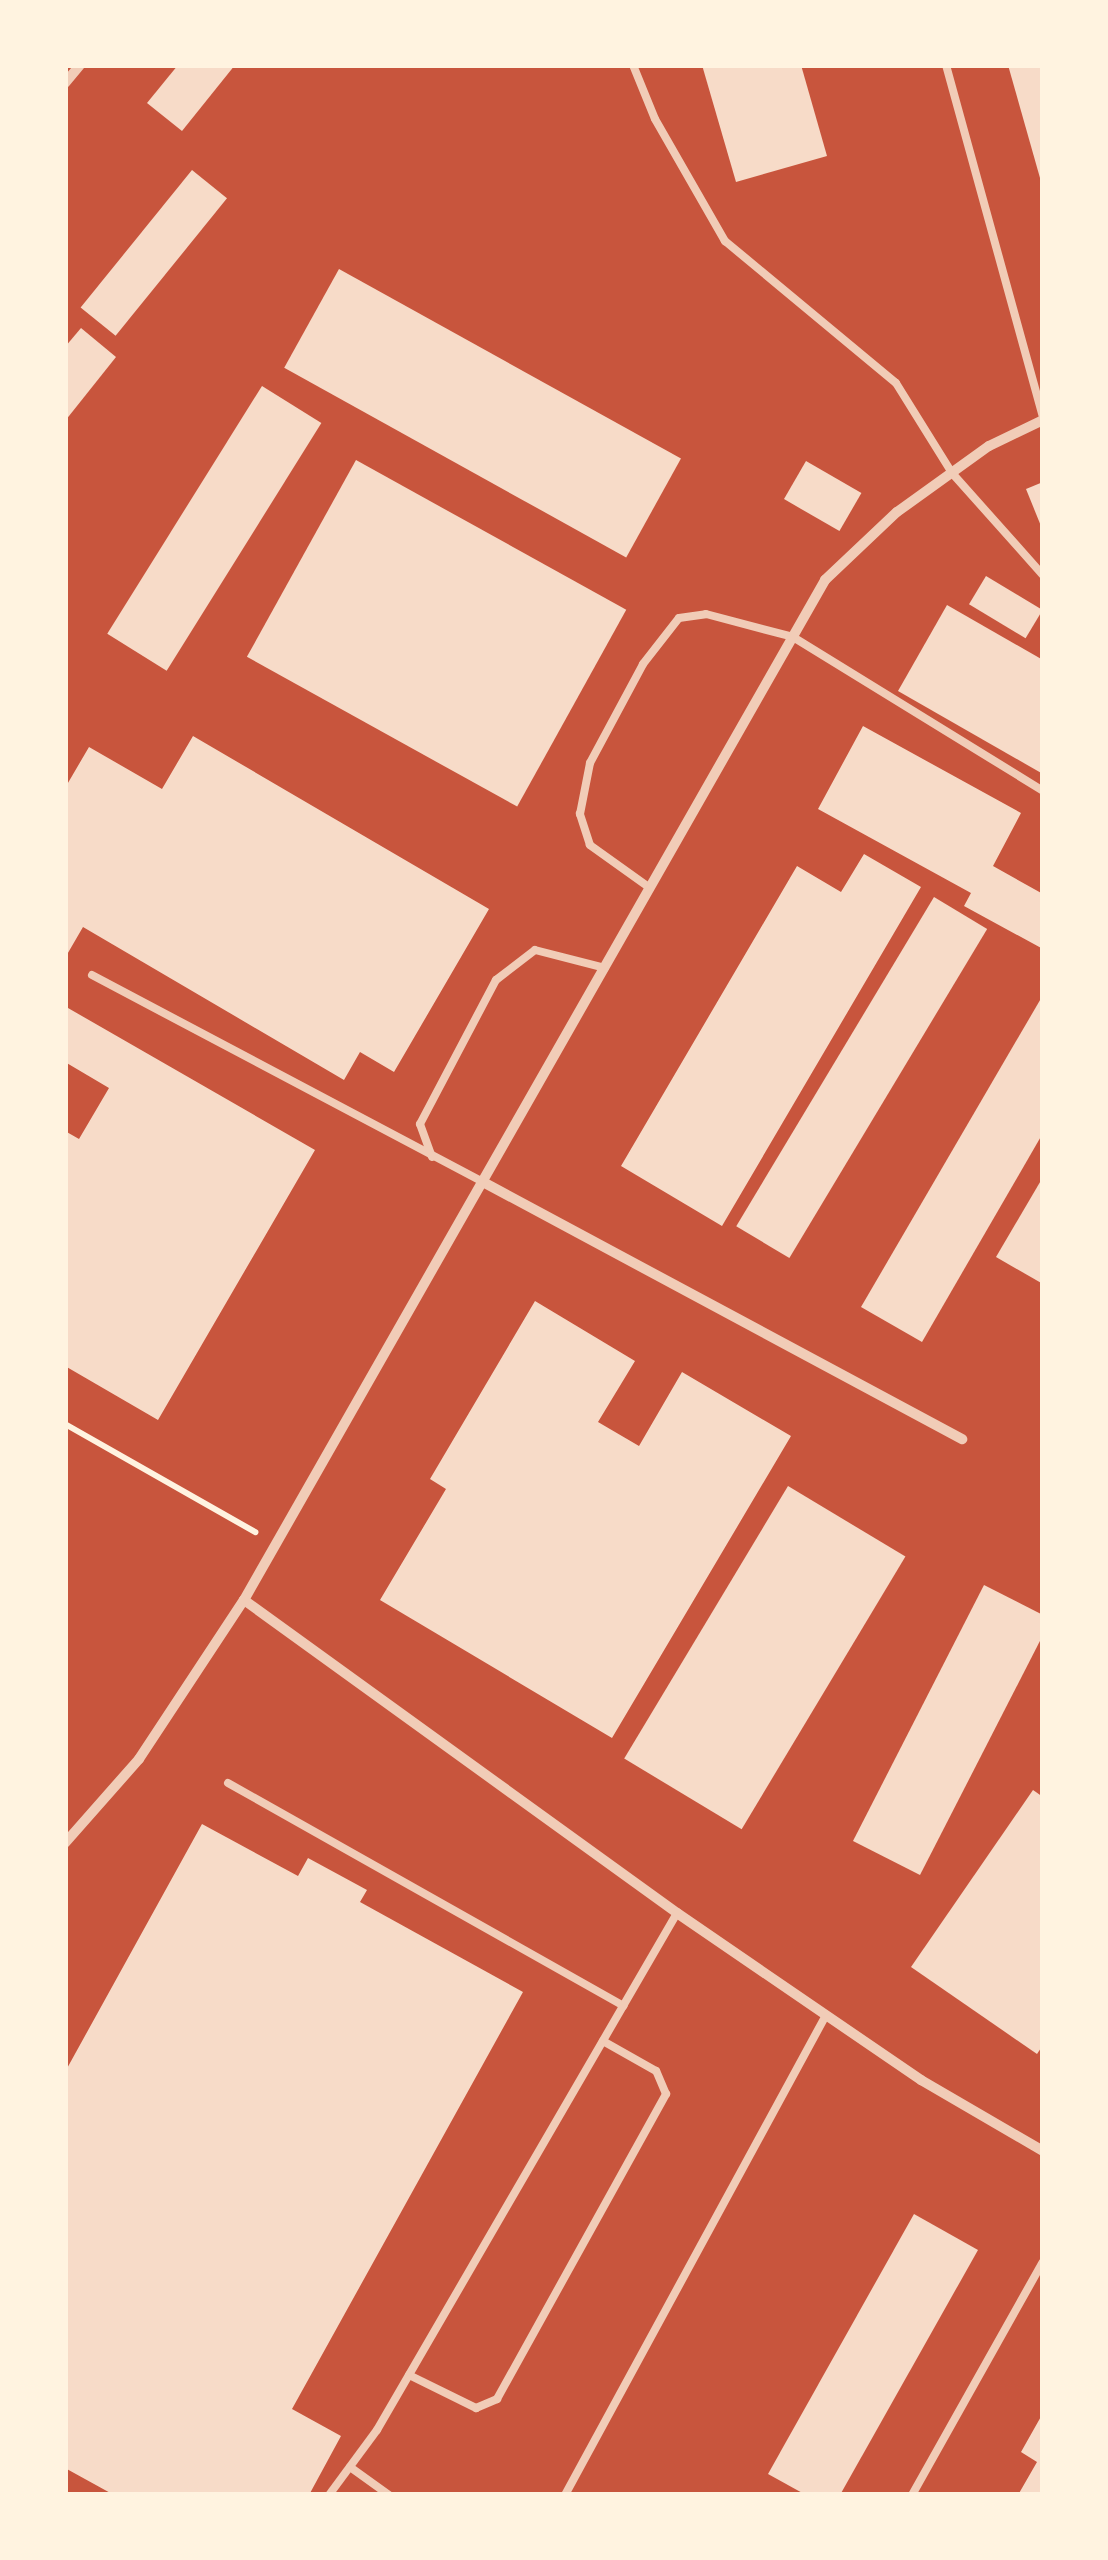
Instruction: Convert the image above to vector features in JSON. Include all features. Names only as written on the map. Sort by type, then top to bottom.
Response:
[{"type":"street","points":[[65,83],[80,65]]},
{"type":"street","points":[[65,1844],[139,1759],[244,1600],[825,580],[952,472],[1043,418]]},
{"type":"street","points":[[483,1182],[962,1438]]},
{"type":"street","points":[[244,1600],[677,1914],[921,2080],[1043,2151]]},
{"type":"lane","points":[[633,65],[656,119],[726,240],[896,383],[952,472],[1043,575]]},
{"type":"lane","points":[[946,65],[1043,418]]},
{"type":"lane","points":[[650,888],[590,845],[580,814],[590,763],[643,664],[679,618],[706,614],[793,636],[1043,791]]},
{"type":"lane","points":[[435,1160],[422,1145],[420,1124],[496,980],[535,950],[605,968]]},
{"type":"lane","points":[[92,974],[435,1160],[483,1182]]},
{"type":"lane","points":[[228,1783],[623,2006]]},
{"type":"lane","points":[[329,2495],[409,2375],[677,1914]]},
{"type":"lane","points":[[565,2495],[826,2014]]},
{"type":"lane","points":[[409,2375],[476,2408],[497,2399],[666,2094],[656,2071],[602,2041]]},
{"type":"lane","points":[[912,2495],[1043,2262]]},
{"type":"lane","points":[[350,2467],[389,2495]]},
{"type":"path","points":[[65,1424],[274,1544]]},
{"type":"building","points":[[178,65],[235,65],[182,131],[147,103]]},
{"type":"building","points":[[702,65],[801,65],[827,156],[736,182]]},
{"type":"building","points":[[1008,65],[1043,65],[1043,185],[1042,185]]},
{"type":"building","points":[[192,170],[227,198],[116,336],[81,308]]},
{"type":"building","points":[[339,269],[681,459],[626,557],[284,368]]},
{"type":"building","points":[[81,328],[116,357],[65,421],[65,347]]},
{"type":"building","points":[[262,386],[321,423],[167,671],[107,634]]},
{"type":"building","points":[[356,460],[626,610],[517,807],[247,657]]},
{"type":"building","points":[[806,461],[861,493],[839,531],[784,499]]},
{"type":"building","points":[[1043,482],[1043,531],[1026,489]]},
{"type":"building","points":[[986,576],[1043,610],[1026,638],[969,604]]},
{"type":"building","points":[[947,605],[1043,660],[1043,774],[898,691]]},
{"type":"building","points":[[863,726],[1021,813],[993,866],[1043,894],[1043,949],[964,906],[971,893],[818,809]]},
{"type":"building","points":[[193,736],[489,909],[394,1072],[360,1052],[344,1080],[83,927],[65,958],[65,788],[89,747],[162,789]]},
{"type":"building","points":[[864,854],[921,887],[722,1226],[621,1166],[797,866],[841,892]]},
{"type":"building","points":[[934,897],[987,929],[789,1258],[736,1226]]},
{"type":"building","points":[[1043,995],[1043,1133],[922,1342],[861,1307]]},
{"type":"building","points":[[68,1008],[315,1150],[158,1420],[65,1366],[65,1131],[79,1139],[109,1088],[65,1062]]},
{"type":"building","points":[[1043,1177],[1043,1284],[996,1257]]},
{"type":"building","points":[[535,1301],[635,1361],[598,1422],[639,1446],[682,1372],[791,1436],[612,1738],[380,1600],[446,1489],[430,1479]]},
{"type":"building","points":[[788,1486],[905,1557],[742,1829],[624,1759]]},
{"type":"building","points":[[984,1585],[1043,1615],[1043,1635],[920,1875],[853,1841]]},
{"type":"building","points":[[1033,1790],[1043,1797],[1043,2045],[1037,2054],[911,1967]]},
{"type":"building","points":[[202,1824],[298,1876],[308,1858],[367,1890],[360,1902],[523,1992],[292,2409],[341,2436],[309,2495],[114,2495],[65,2468],[65,2072]]},
{"type":"building","points":[[914,2214],[978,2250],[840,2495],[806,2495],[768,2474]]},
{"type":"building","points":[[1043,2413],[1043,2495],[1018,2495],[1037,2462],[1021,2452]]}]
